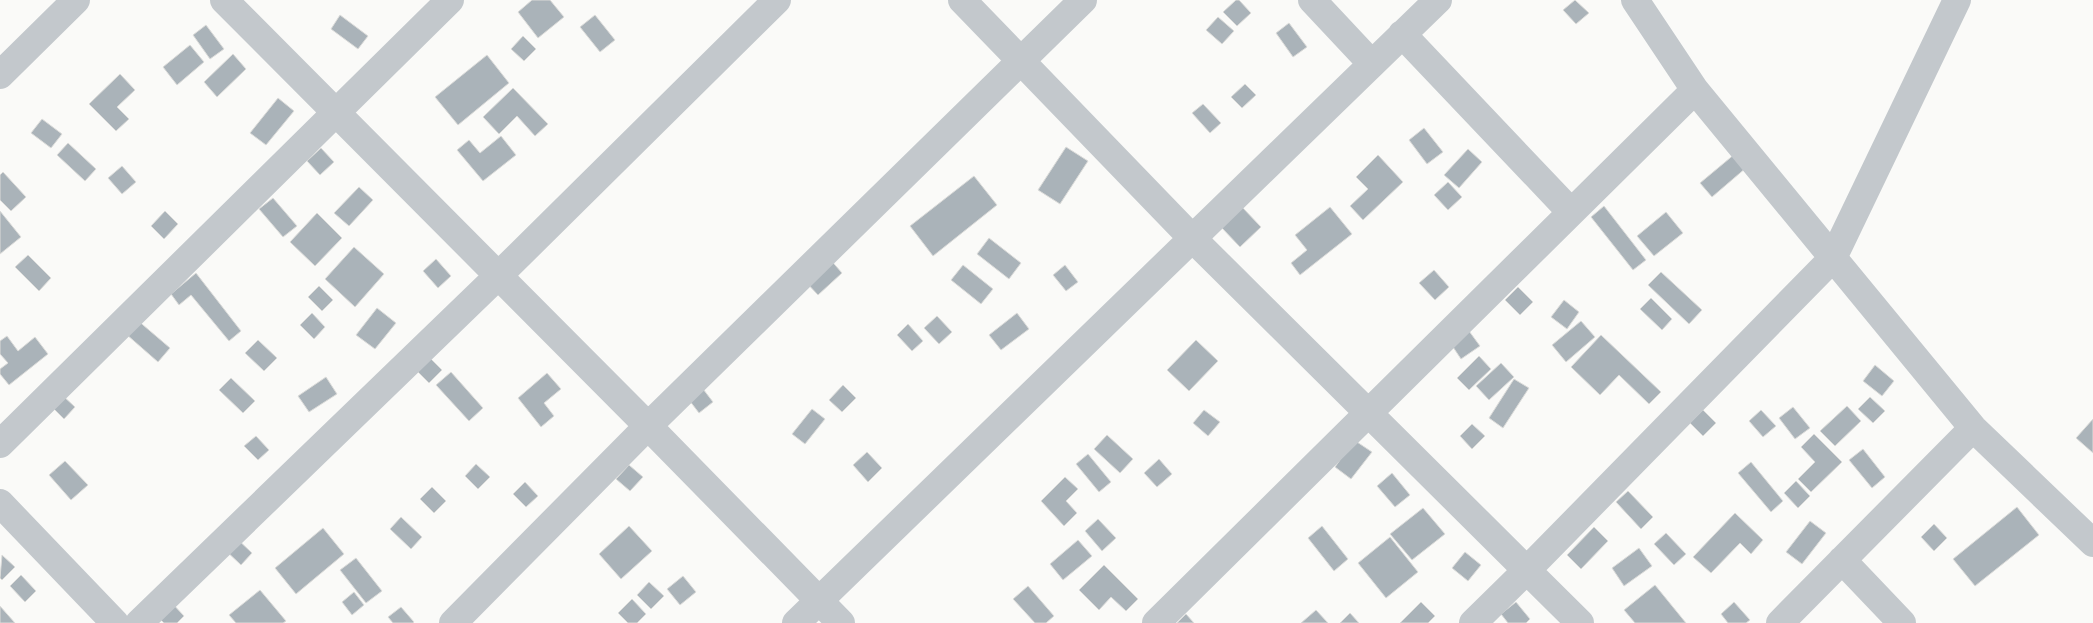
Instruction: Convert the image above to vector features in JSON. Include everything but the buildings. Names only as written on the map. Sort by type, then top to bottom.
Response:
[{"type":"street","points":[[0,75],[76,0]]},
{"type":"street","points":[[224,0],[841,623]]},
{"type":"street","points":[[0,444],[450,0]]},
{"type":"street","points":[[139,623],[498,276],[778,0]]},
{"type":"street","points":[[962,0],[1192,238],[1580,623]]},
{"type":"street","points":[[453,623],[648,426],[1084,0]]},
{"type":"street","points":[[1312,0],[1372,64]]},
{"type":"street","points":[[796,623],[1438,0]]},
{"type":"street","points":[[1635,0],[1695,90],[1973,428],[2093,543]]},
{"type":"street","points":[[1473,623],[1528,570],[1833,258],[1957,0]]},
{"type":"street","points":[[1402,34],[1571,212]]},
{"type":"street","points":[[1156,623],[1366,412],[1695,90]]},
{"type":"street","points":[[1780,623],[1973,428]]},
{"type":"street","points":[[0,502],[116,623]]},
{"type":"street","points":[[1842,560],[1902,623]]}]
